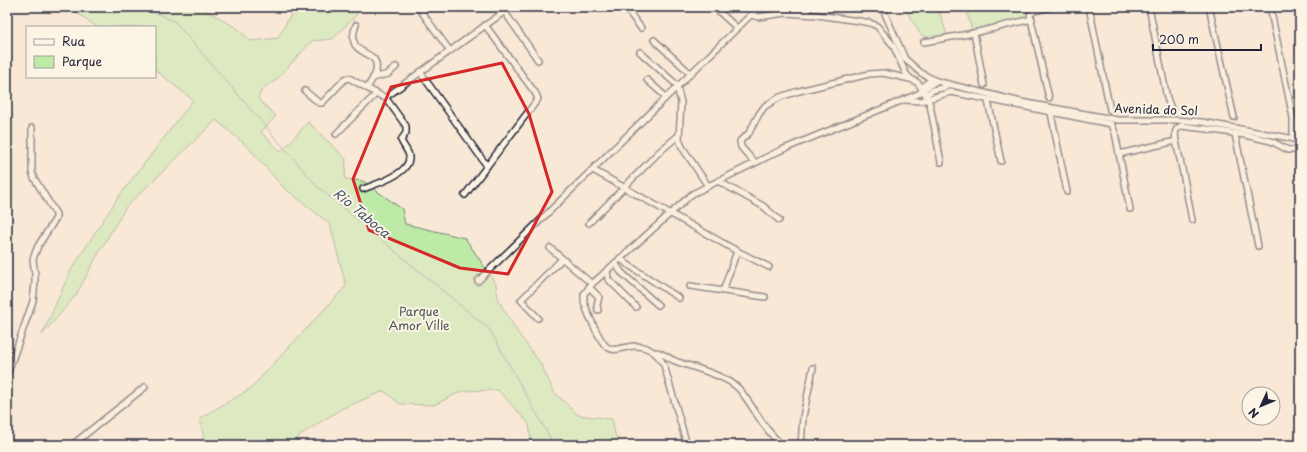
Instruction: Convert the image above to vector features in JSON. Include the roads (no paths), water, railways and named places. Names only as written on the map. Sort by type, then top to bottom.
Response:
[{"type":"street","points":[[418,7],[450,51]]},
{"type":"street","points":[[386,97],[511,7]]},
{"type":"street","points":[[625,7],[641,28]]},
{"type":"street","points":[[714,7],[737,28]]},
{"type":"street","points":[[478,280],[593,170],[759,7]]},
{"type":"street","points":[[803,14],[810,7]]},
{"type":"street","points":[[1049,98],[1030,15],[1034,11],[1050,7]]},
{"type":"street","points":[[1089,7],[1110,110]]},
{"type":"street","points":[[1149,7],[1167,98],[1170,110],[1172,111]]},
{"type":"street","points":[[1209,7],[1234,117]]},
{"type":"street","points":[[1192,220],[1175,133],[1181,126],[1271,141],[1288,150],[1300,151],[1270,7]]},
{"type":"street","name":"Avenida do Sol","points":[[882,8],[904,58],[933,82],[946,87],[961,88]]},
{"type":"street","points":[[504,12],[538,60]]},
{"type":"street","points":[[751,15],[758,16],[786,13],[803,14],[870,23],[877,26],[893,45],[904,70],[911,79]]},
{"type":"street","points":[[924,42],[974,33],[1032,19]]},
{"type":"street","points":[[356,24],[353,38],[355,45],[361,51],[372,56],[376,61],[376,70],[367,88]]},
{"type":"street","points":[[465,195],[538,99],[536,94],[486,25]]},
{"type":"street","points":[[974,33],[984,85]]},
{"type":"street","points":[[654,40],[690,74]]},
{"type":"street","points":[[640,52],[677,87],[681,102],[678,136],[682,146],[708,186]]},
{"type":"street","points":[[373,78],[388,74],[396,68]]},
{"type":"street","points":[[420,72],[487,166]]},
{"type":"street","points":[[754,163],[741,147],[740,141],[749,133],[761,111],[767,104],[799,91],[869,74],[883,74],[911,79],[917,82],[925,93],[940,162]]},
{"type":"street","points":[[305,91],[322,103],[347,78],[349,78],[386,97],[406,126],[406,132],[401,140],[408,153],[409,160],[406,166],[397,174],[363,189]]},
{"type":"street","points":[[647,80],[666,97]]},
{"type":"street","points":[[932,90],[933,82]]},
{"type":"street","points":[[919,101],[933,82]]},
{"type":"street","name":"Avenida do Sol","points":[[933,82],[1112,119],[1202,122],[1280,136],[1298,137]]},
{"type":"street","points":[[925,93],[946,87]]},
{"type":"street","points":[[782,445],[768,431],[737,387],[701,369],[638,346],[629,346],[616,350],[608,348],[602,341],[584,302],[584,294],[589,287],[692,194],[754,163],[824,132],[918,94],[951,92],[988,101],[1112,125],[1130,209]]},
{"type":"street","points":[[336,134],[377,93]]},
{"type":"street","points":[[918,94],[917,98],[919,101]]},
{"type":"street","points":[[905,100],[919,101]]},
{"type":"street","points":[[988,101],[1000,161]]},
{"type":"street","points":[[1051,113],[1067,192]]},
{"type":"street","points":[[1293,118],[1300,126]]},
{"type":"street","points":[[7,375],[33,301],[35,279],[34,256],[38,246],[56,218],[56,214],[36,182],[32,172],[32,128]]},
{"type":"street","points":[[1235,134],[1258,246]]},
{"type":"street","points":[[588,223],[625,188],[659,152],[678,136]]},
{"type":"street","points":[[1119,154],[1176,141]]},
{"type":"street","points":[[593,170],[737,251],[769,267]]},
{"type":"street","points":[[718,181],[763,206],[779,220]]},
{"type":"street","points":[[550,248],[599,297],[597,305],[598,310]]},
{"type":"street","points":[[723,291],[737,251]]},
{"type":"street","points":[[620,258],[679,298]]},
{"type":"street","points":[[538,318],[521,300],[562,259]]},
{"type":"street","points":[[615,262],[621,272],[658,305]]},
{"type":"street","points":[[607,270],[608,279],[636,307]]},
{"type":"street","points":[[690,286],[765,298]]},
{"type":"street","points":[[654,352],[660,357],[664,365],[687,445]]},
{"type":"street","points":[[801,445],[803,417],[812,368]]},
{"type":"street","points":[[72,445],[145,387]]},
{"type":"waterway","name":"Rio Taboca","points":[[143,7],[174,21],[318,187],[490,330],[554,445]]},
{"type":"park label","name":"Parque Amor Ville","points":[[419,319]]}]
